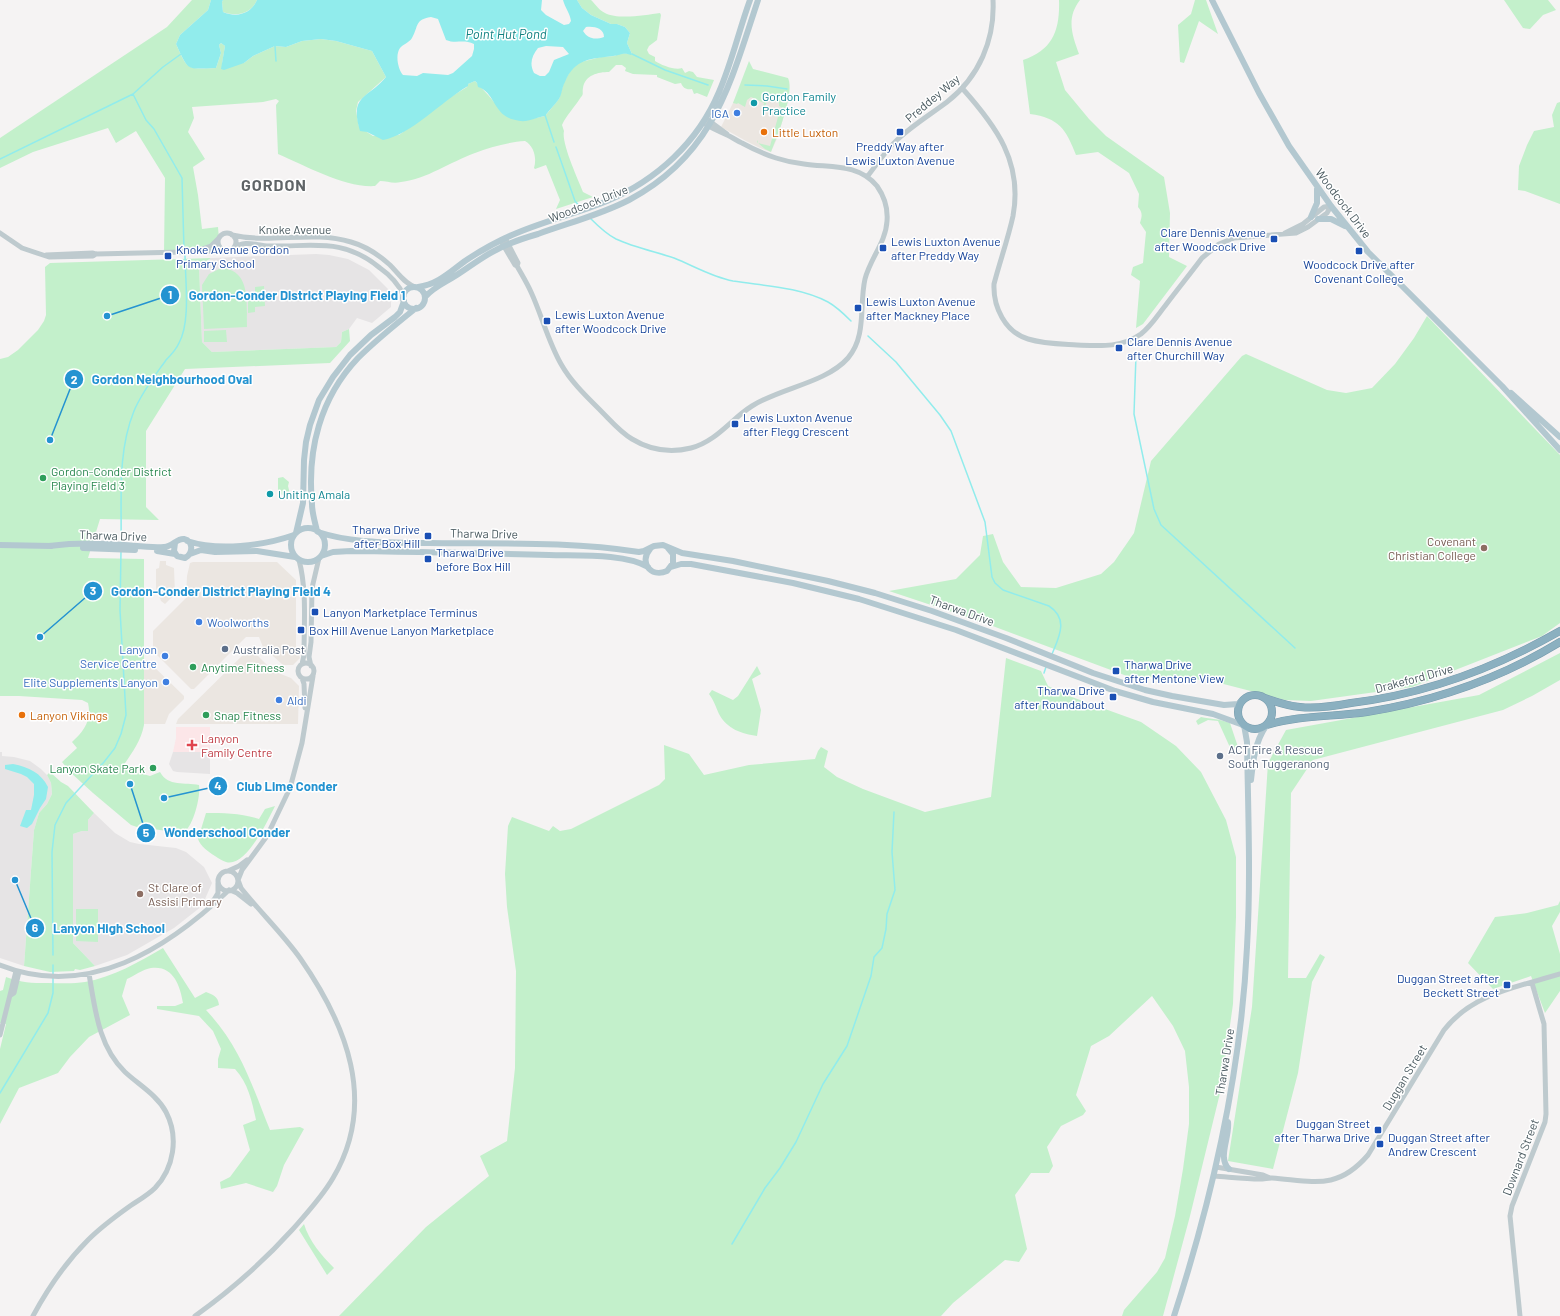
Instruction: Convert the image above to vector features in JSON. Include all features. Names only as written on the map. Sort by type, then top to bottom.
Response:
[{"type":"highway","name":"Drakeford Drive","points":[[1265,698],[1282,704],[1300,707],[1347,704],[1409,693],[1467,676],[1508,658],[1560,631]]},
{"type":"highway","name":"Drakeford Drive","points":[[1267,725],[1294,718],[1348,714],[1399,706],[1443,694],[1486,679],[1514,667],[1560,642]]},
{"type":"highway","points":[[1254,695],[1265,698],[1268,701],[1272,710],[1271,720],[1267,725],[1255,730],[1244,725],[1238,715],[1240,703],[1244,699],[1254,695]]},
{"type":"main road","name":"Woodcock Drive","points":[[425,297],[435,288],[518,232],[589,208],[624,193],[648,179],[669,163],[707,123],[722,84],[750,0]]},
{"type":"main road","name":"Woodcock Drive","points":[[416,287],[425,286],[439,280],[465,261],[504,242],[595,214],[628,200],[660,180],[690,151],[728,88],[758,0]]},
{"type":"main road","name":"Woodcock Drive","points":[[1212,0],[1258,93],[1317,187],[1348,228],[1368,252],[1406,292],[1502,386],[1560,437]]},
{"type":"main road","points":[[1311,218],[1317,203],[1317,187]]},
{"type":"main road","points":[[1318,219],[1331,219],[1348,228]]},
{"type":"main road","points":[[297,558],[292,552],[291,546],[295,534],[303,503],[304,460],[310,425],[319,400],[339,368],[364,342],[400,312],[409,288],[416,287],[423,291],[425,297],[422,306],[416,308],[372,345],[352,365],[332,394],[324,409],[314,442],[312,459],[311,503],[317,531],[322,537],[324,543],[324,550],[320,557],[309,562],[297,558],[257,551],[215,552],[202,550],[182,558],[175,554],[173,548],[175,543],[180,540],[210,546],[230,546],[270,541],[295,534],[307,528],[317,531]]},
{"type":"main road","points":[[404,298],[408,306],[416,308]]},
{"type":"main road","name":"Woodcock Drive","points":[[1502,386],[1519,407],[1560,450]]},
{"type":"main road","name":"Tharwa Drive","points":[[317,531],[338,538],[376,542],[592,546],[639,552],[650,549]]},
{"type":"main road","points":[[186,540],[191,545],[190,554]]},
{"type":"main road","name":"Tharwa Drive","points":[[132,548],[166,547],[175,543]]},
{"type":"main road","name":"Tharwa Drive","points":[[0,545],[49,546],[64,544],[132,548],[175,554]]},
{"type":"main road","points":[[658,545],[667,547],[673,558],[671,567],[666,571],[658,573],[654,572],[648,567],[645,557],[650,549],[658,545]]},
{"type":"main road","name":"Tharwa Drive","points":[[667,547],[682,553],[780,570],[875,593],[966,623],[1114,680],[1172,696],[1224,706],[1238,704],[1244,699]]},
{"type":"main road","name":"Tharwa Drive","points":[[320,557],[338,552],[351,551],[608,558],[634,561],[648,567]]},
{"type":"main road","name":"Tharwa Drive","points":[[671,567],[681,564],[691,564],[754,575],[859,599],[956,630],[1125,694],[1217,715],[1244,725],[1247,742],[1249,869],[1246,962],[1239,1038],[1214,1176],[1188,1272],[1174,1316]]},
{"type":"main road","name":"Tharwa Drive","points":[[1249,804],[1253,760],[1260,737],[1267,725]]},
{"type":"main road","points":[[1226,1115],[1228,1126],[1224,1163],[1229,1169]]},
{"type":"street","name":"Preddey Way","points":[[867,177],[888,149],[962,88],[979,66],[986,51],[993,24],[993,0]]},
{"type":"street","points":[[962,88],[983,112],[996,130],[1004,144],[1010,160],[1013,176],[1014,208],[994,284],[994,292],[997,307],[1005,322],[1012,330],[1026,339],[1043,342],[1102,346],[1117,345],[1132,339],[1148,328],[1202,258],[1210,250],[1219,244],[1234,238],[1296,233],[1327,213],[1331,206]]},
{"type":"street","points":[[504,242],[518,263],[518,266],[532,292],[547,335],[561,365],[582,392],[622,433],[646,446],[660,450],[693,447],[713,438],[745,411],[762,400],[824,375],[839,366],[850,355],[860,332],[865,279],[885,233],[888,219],[887,210],[881,192],[867,177],[851,169],[804,164],[776,158],[754,150],[728,135],[725,135],[707,123]]},
{"type":"street","points":[[1285,234],[1311,218],[1324,207],[1331,206]]},
{"type":"street","points":[[0,233],[22,248],[46,255],[227,251],[234,248],[236,239],[232,235],[226,233],[211,246],[198,251]]},
{"type":"street","name":"Knoke Avenue","points":[[232,235],[261,239],[325,238],[351,242],[367,249],[379,257],[404,281],[416,287]]},
{"type":"street","points":[[219,238],[220,247],[227,251]]},
{"type":"street","name":"Knoke Avenue","points":[[234,248],[246,243],[269,246],[323,245],[346,249],[372,261],[398,285],[404,298]]},
{"type":"street","points":[[0,965],[18,971],[59,977],[89,974],[124,964],[153,949],[181,931],[229,890],[235,888],[242,870],[267,836],[285,799],[297,765],[314,670],[311,666],[310,656],[312,588],[320,557]]},
{"type":"street","points":[[297,558],[303,575],[304,588],[304,655],[298,672],[304,684],[306,717]]},
{"type":"street","points":[[302,664],[305,663],[311,666]]},
{"type":"street","points":[[302,678],[308,679],[313,676]]},
{"type":"street","points":[[209,908],[218,893],[218,879],[221,874],[239,866],[252,856]]},
{"type":"street","points":[[195,1316],[240,1280],[264,1258],[310,1209],[334,1177],[348,1145],[352,1129],[355,1094],[354,1077],[346,1043],[325,999],[299,957],[241,888],[235,874],[228,871]]},
{"type":"street","points":[[218,883],[223,889],[237,893],[259,910]]},
{"type":"street","points":[[0,1035],[11,995],[10,992],[18,971]]},
{"type":"street","points":[[33,1316],[60,1272],[88,1240],[113,1218],[155,1188],[167,1170],[173,1150],[174,1140],[166,1111],[157,1099],[120,1066],[109,1051],[98,1020],[89,974]]},
{"type":"street","name":"Duggan Street","points":[[1214,1176],[1261,1179],[1270,1178],[1318,1183],[1338,1178],[1353,1170],[1368,1155],[1437,1042],[1454,1019],[1466,1008],[1480,999],[1560,974]]},
{"type":"street","name":"Downard Street","points":[[1520,1316],[1510,1216],[1512,1206],[1545,1122],[1546,1114],[1544,1024],[1532,983]]},
{"type":"street","name":"Duggan Street","points":[[1216,1167],[1263,1175],[1270,1178]]},
{"type":"shaded area","points":[[754,91],[788,99],[779,134],[771,152],[746,141],[721,127],[735,99]]},
{"type":"shaded area","points":[[316,254],[348,259],[369,270],[391,292],[391,307],[372,323],[357,318],[349,329],[342,332],[341,342],[336,347],[212,352],[202,342],[199,266],[211,258]]},
{"type":"shaded area","points":[[160,561],[166,561],[166,565],[174,568],[175,594],[165,604],[161,601],[156,588],[156,569],[159,568]]},
{"type":"shaded area","points":[[277,562],[296,580],[296,648],[300,658],[293,665],[283,665],[263,647],[259,637],[246,637],[194,689],[191,689],[153,651],[153,631],[186,598],[187,576],[190,563]]},
{"type":"shaded area","points":[[253,651],[273,671],[291,678],[299,686],[298,724],[176,724],[178,719],[246,652]]},
{"type":"shaded area","points":[[144,660],[147,660],[184,696],[184,699],[169,714],[165,724],[144,724]]},
{"type":"shaded area","name":"Lanyon Family Centre","points":[[176,727],[210,727],[210,752],[173,752],[176,738]]},
{"type":"shaded area","points":[[0,752],[2,752],[2,756],[30,761],[47,775],[51,783],[52,794],[47,804],[39,813],[34,830],[24,966],[0,958]]},
{"type":"shaded area","points":[[173,752],[210,752],[210,774],[173,771],[169,764]]},
{"type":"shaded area","name":"St Clare of Assisi Primary","points":[[94,813],[115,833],[130,842],[176,848],[186,852],[204,867],[212,883],[202,906],[174,928],[127,955],[95,966],[73,943],[73,834],[82,831]]},
{"type":"green space","points":[[192,0],[211,0],[208,10],[180,35],[176,44],[186,64],[194,68],[216,68],[221,53],[219,45],[221,43],[225,46],[222,64],[244,63],[253,56],[275,46],[286,47],[302,41],[321,39],[336,41],[372,51],[386,77],[358,102],[356,111],[359,127],[373,136],[399,135],[449,98],[467,87],[468,84],[475,81],[494,102],[531,119],[545,116],[559,99],[564,82],[573,66],[581,62],[601,57],[615,56],[619,53],[632,54],[627,43],[630,33],[625,27],[617,24],[611,24],[591,15],[582,8],[577,0],[591,0],[603,12],[617,16],[624,17],[660,13],[661,15],[657,40],[649,46],[647,50],[649,54],[655,57],[655,61],[665,66],[676,69],[682,68],[685,73],[689,71],[693,72],[697,77],[714,80],[707,97],[697,93],[694,94],[692,89],[685,88],[681,83],[675,84],[657,77],[657,75],[633,74],[625,71],[626,68],[622,65],[616,65],[609,72],[596,74],[589,77],[584,84],[582,96],[566,117],[562,125],[567,152],[583,192],[593,197],[556,209],[560,200],[546,165],[535,169],[534,168],[535,160],[533,149],[525,141],[506,144],[481,151],[429,174],[411,180],[395,183],[380,181],[375,186],[363,186],[339,180],[278,154],[276,105],[279,101],[276,99],[263,102],[192,107],[194,118],[188,132],[205,159],[193,167],[202,229],[218,227],[220,251],[164,253],[165,178],[136,131],[116,143],[108,128],[33,152],[0,168],[0,138],[167,27]]},
{"type":"green space","points":[[223,0],[257,0],[247,11],[233,14],[223,12]]},
{"type":"green space","points":[[1059,0],[1080,0],[1073,13],[1072,20],[1074,40],[1079,54],[1056,62],[1065,90],[1089,119],[1106,136],[1164,177],[1170,213],[1169,257],[1187,266],[1143,324],[1136,328],[1140,281],[1131,275],[1133,267],[1143,263],[1146,232],[1140,223],[1142,215],[1138,207],[1139,194],[1129,173],[1098,152],[1076,155],[1069,138],[1060,126],[1048,118],[1030,114],[1023,60],[1041,51],[1053,38],[1058,21]]},
{"type":"green space","points":[[1195,0],[1206,0],[1218,34],[1199,21],[1184,63],[1180,62],[1178,25],[1191,14]]},
{"type":"green space","points":[[1504,0],[1548,0],[1556,10],[1543,15],[1530,29],[1523,28]]},
{"type":"green space","points":[[749,61],[753,69],[788,78],[790,85],[781,126],[771,152],[758,143],[770,146],[778,117],[767,113],[779,114],[782,110],[779,103],[768,99],[762,111],[764,103],[751,97],[747,100],[745,107],[738,103],[733,103]]},
{"type":"green space","points":[[1560,102],[1560,204],[1525,191],[1518,190],[1519,166],[1527,145],[1534,131],[1554,127],[1552,115],[1557,103]]},
{"type":"green space","points":[[211,258],[199,266],[202,342],[212,352],[336,347],[341,342],[342,332],[349,329],[350,341],[330,363],[185,369],[146,431],[146,507],[159,520],[100,519],[88,558],[144,559],[144,725],[143,731],[133,752],[123,766],[126,769],[150,776],[160,772],[163,777],[172,782],[199,785],[199,796],[196,811],[190,825],[183,833],[131,825],[70,772],[62,762],[77,748],[72,742],[86,725],[89,715],[88,703],[82,700],[0,696],[0,359],[8,357],[18,350],[38,330],[44,321],[46,315],[45,267],[50,263]]},
{"type":"green space","points":[[221,268],[231,270],[243,281],[247,299],[247,327],[204,329],[202,285],[209,274]]},
{"type":"green space","points":[[264,286],[265,306],[255,307],[255,312],[248,313],[248,300],[255,299],[255,287]]},
{"type":"green space","points":[[1427,316],[1560,455],[1560,623],[1542,636],[1412,687],[1311,701],[1285,700],[1208,680],[1127,676],[982,622],[889,591],[956,579],[980,555],[983,536],[993,534],[1003,562],[1021,587],[1056,588],[1101,574],[1114,562],[1134,533],[1151,461],[1242,356],[1246,354],[1327,390],[1346,393],[1372,388],[1395,364],[1414,338]]},
{"type":"green space","points":[[226,330],[227,342],[204,342],[204,331]]},
{"type":"green space","points":[[283,477],[289,482],[288,486],[290,494],[282,495],[278,491],[278,478]]},
{"type":"green space","points":[[1560,653],[1560,680],[1532,696],[1503,710],[1313,760],[1291,793],[1288,978],[1306,978],[1320,954],[1325,957],[1312,982],[1298,1073],[1273,1169],[1228,1161],[1252,1007],[1268,763],[1286,730],[1479,695]]},
{"type":"green space","points":[[1006,658],[1041,671],[1048,686],[1069,696],[1141,722],[1176,746],[1201,772],[1226,820],[1236,857],[1236,917],[1233,1004],[1221,1089],[1190,1216],[1163,1316],[1122,1316],[1124,1310],[1157,1272],[1165,1258],[1175,1216],[1189,1124],[1189,1087],[1185,1051],[1173,1026],[1152,996],[1109,1036],[1091,1046],[1076,1095],[1086,1111],[1083,1115],[1061,1126],[1047,1147],[1053,1166],[1049,1173],[1031,1173],[1015,1195],[1027,1249],[1019,1262],[1005,1260],[953,1303],[941,1316],[339,1316],[426,1227],[489,1176],[480,1156],[507,1141],[515,1068],[516,971],[507,907],[505,874],[508,826],[512,817],[549,831],[553,826],[560,831],[571,829],[659,785],[665,779],[664,745],[689,754],[704,775],[749,765],[815,759],[821,747],[828,751],[824,767],[837,777],[863,789],[925,812],[991,797]]},
{"type":"green space","points":[[757,666],[761,674],[752,679],[761,710],[757,736],[735,730],[726,723],[719,714],[709,694],[712,690],[733,700],[738,696]]},
{"type":"green space","points":[[1201,717],[1230,723],[1238,747],[1237,751],[1236,748],[1234,748],[1236,752],[1233,754],[1218,721],[1208,720],[1198,725],[1196,721]]},
{"type":"green space","points":[[50,772],[68,786],[94,813],[88,820],[88,831],[73,834],[73,943],[95,966],[80,970],[75,969],[74,971],[50,972],[24,966],[34,830],[39,813],[47,804],[52,794],[51,783],[47,775]]},
{"type":"green space","points":[[275,806],[255,842],[241,858],[234,862],[226,862],[219,859],[205,849],[199,842],[198,839],[206,813],[239,814],[259,819],[265,809]]},
{"type":"green space","points":[[1560,901],[1560,912],[1552,926],[1560,954],[1560,991],[1545,1013],[1531,976],[1493,989],[1468,963],[1495,917],[1527,913],[1558,905]]},
{"type":"green space","points":[[76,909],[98,909],[98,930],[76,930]]},
{"type":"green space","points":[[76,931],[98,931],[98,942],[76,941]]},
{"type":"green space","points":[[163,948],[195,998],[206,992],[215,996],[218,1000],[219,1005],[206,1010],[228,1038],[244,1067],[270,1130],[300,1127],[304,1129],[284,1165],[277,1186],[273,1192],[246,1183],[221,1189],[220,1182],[230,1177],[250,1150],[243,1125],[256,1120],[251,1099],[243,1080],[235,1069],[218,1068],[218,1059],[221,1049],[213,1031],[199,1016],[157,1009],[157,1006],[175,1006],[183,1003],[180,990],[174,978],[170,973],[159,968],[145,970],[127,979],[122,996],[130,1015],[89,1037],[70,1057],[58,1073],[19,1088],[0,1124],[0,1049],[6,1024],[0,1023],[0,991],[3,990],[6,977],[31,983],[85,982],[116,973]]},
{"type":"green space","points":[[304,1224],[316,1248],[334,1268],[327,1275],[299,1230]]},
{"type":"water","name":"Point Hut Pond","points":[[211,0],[223,0],[223,12],[238,15],[251,9],[257,0],[542,0],[541,10],[546,15],[564,25],[569,24],[571,21],[570,15],[563,0],[577,0],[582,8],[591,15],[611,24],[617,24],[625,27],[630,33],[627,43],[632,54],[591,59],[579,64],[569,74],[559,99],[545,116],[523,121],[511,119],[499,111],[489,94],[478,87],[475,81],[468,84],[468,86],[415,125],[394,137],[383,140],[367,132],[360,131],[357,119],[357,110],[362,98],[386,77],[372,51],[336,41],[321,39],[302,41],[286,47],[275,46],[253,56],[244,63],[224,70],[221,69],[225,46],[221,43],[219,45],[221,53],[216,68],[199,69],[190,67],[186,64],[176,44],[180,35],[208,10]],"holes":[[[431,17],[438,19],[446,40],[474,44],[472,56],[453,73],[448,75],[423,73],[417,76],[403,75],[398,62],[398,51],[412,38],[419,22]],[[586,27],[598,28],[604,34],[604,37],[595,39],[589,37],[583,31]],[[546,46],[563,47],[569,54],[554,60],[549,72],[545,76],[540,76],[534,73],[531,63],[538,48]]]},
{"type":"water","points":[[13,764],[34,771],[42,778],[48,787],[46,799],[32,824],[27,828],[20,826],[26,810],[31,810],[34,795],[34,784],[27,777],[5,769],[5,765]]},
{"type":"waterway","points":[[275,46],[276,61]]},
{"type":"waterway","points":[[181,54],[163,67],[133,94],[146,120],[154,129],[182,178],[184,250]]},
{"type":"waterway","points":[[632,54],[665,70],[708,85]]},
{"type":"waterway","points":[[745,85],[787,89]]},
{"type":"waterway","points":[[0,159],[133,94]]},
{"type":"waterway","points":[[545,115],[554,142]]},
{"type":"waterway","points":[[556,147],[575,201],[581,208]]},
{"type":"waterway","points":[[590,218],[609,235],[623,242],[674,258],[725,279],[794,290],[817,297],[834,306],[851,321]]},
{"type":"waterway","points":[[121,543],[121,493],[125,443],[134,411],[141,397],[166,360],[172,354],[183,334],[186,312],[185,254]]},
{"type":"waterway","points":[[868,336],[896,362],[940,415],[951,431],[985,522],[992,577],[995,583],[1003,590],[1049,606],[1059,617],[1061,628],[1052,654]]},
{"type":"waterway","points":[[1136,355],[1134,414],[1154,509],[1161,525],[1295,648]]},
{"type":"waterway","points":[[53,955],[52,852],[55,825],[66,803],[115,748],[121,734],[126,715],[120,610],[121,551]]},
{"type":"waterway","points":[[1044,673],[1046,667]]},
{"type":"waterway","points":[[732,1244],[765,1188],[780,1168],[796,1142],[823,1084],[847,1046],[871,976],[874,957],[882,948],[887,914],[895,890],[892,852],[894,812]]},
{"type":"waterway","points":[[0,1093],[48,1013],[53,993],[53,965]]},
{"type":"place","name":"Gordon Family Practice","points":[[754,103]]},
{"type":"place","name":"IGA","points":[[737,113]]},
{"type":"place","name":"Little Luxton","points":[[764,132]]},
{"type":"place","name":"Preddy Way after Lewis Luxton Avenue","points":[[900,132]]},
{"type":"place","name":"Clare Dennis Avenue after Woodcock Drive","points":[[1274,239]]},
{"type":"place","name":"Lewis Luxton Avenue after Preddy Way","points":[[883,248]]},
{"type":"place","name":"Woodcock Drive after Covenant College","points":[[1359,251]]},
{"type":"place","name":"Knoke Avenue Gordon Primary School","points":[[168,256]]},
{"type":"place","name":"Lewis Luxton Avenue after Mackney Place","points":[[858,308]]},
{"type":"place","name":"Gordon-Conder District Playing Field 1","points":[[107,316]]},
{"type":"place","name":"Lewis Luxton Avenue after Woodcock Drive","points":[[547,321]]},
{"type":"place","name":"Clare Dennis Avenue after Churchill Way","points":[[1119,348]]},
{"type":"place","name":"Lewis Luxton Avenue after Flegg Crescent","points":[[735,424]]},
{"type":"place","name":"Gordon Neighbourhood Oval","points":[[50,440]]},
{"type":"place","name":"Gordon-Conder District Playing Field 3","points":[[43,478]]},
{"type":"place","name":"Uniting Amala","points":[[270,494]]},
{"type":"place","name":"Tharwa Drive after Box Hill","points":[[428,536]]},
{"type":"place","name":"Covenant Christian College","points":[[1484,548]]},
{"type":"place","name":"Tharwa Drive before Box Hill","points":[[428,559]]},
{"type":"place","name":"Lanyon Marketplace Terminus","points":[[315,612]]},
{"type":"place","name":"Woolworths","points":[[199,622]]},
{"type":"place","name":"Box Hill Avenue Lanyon Marketplace","points":[[301,630]]},
{"type":"place","name":"Gordon-Conder District Playing Field 4","points":[[40,637]]},
{"type":"place","name":"Australia Post","points":[[225,649]]},
{"type":"place","name":"Lanyon Service Centre","points":[[165,656]]},
{"type":"place","name":"Anytime Fitness","points":[[193,667]]},
{"type":"place","name":"Tharwa Drive after Mentone View","points":[[1116,671]]},
{"type":"place","name":"Elite Supplements Lanyon","points":[[166,682]]},
{"type":"place","name":"Tharwa Drive after Roundabout","points":[[1113,697]]},
{"type":"place","name":"Aldi","points":[[279,700]]},
{"type":"place","name":"Lanyon Vikings","points":[[22,715]]},
{"type":"place","name":"Snap Fitness","points":[[206,715]]},
{"type":"place","name":"Lanyon Family Centre","points":[[192,745]]},
{"type":"place","name":"ACT Fire & Rescue South Tuggeranong","points":[[1220,756]]},
{"type":"place","name":"Lanyon Skate Park","points":[[153,768]]},
{"type":"place","name":"Wonderschool Conder","points":[[130,784]]},
{"type":"place","name":"Club Lime Conder","points":[[164,798]]},
{"type":"place","name":"Lanyon High School","points":[[15,880]]},
{"type":"place","name":"St Clare of Assisi Primary","points":[[140,894]]},
{"type":"place","name":"Duggan Street after Beckett Street","points":[[1507,985]]},
{"type":"place","name":"Duggan Street after Tharwa Drive","points":[[1378,1130]]},
{"type":"place","name":"Duggan Street after Andrew Crescent","points":[[1380,1144]]},
{"type":"district","name":"GORDON","points":[[274,184]]}]
